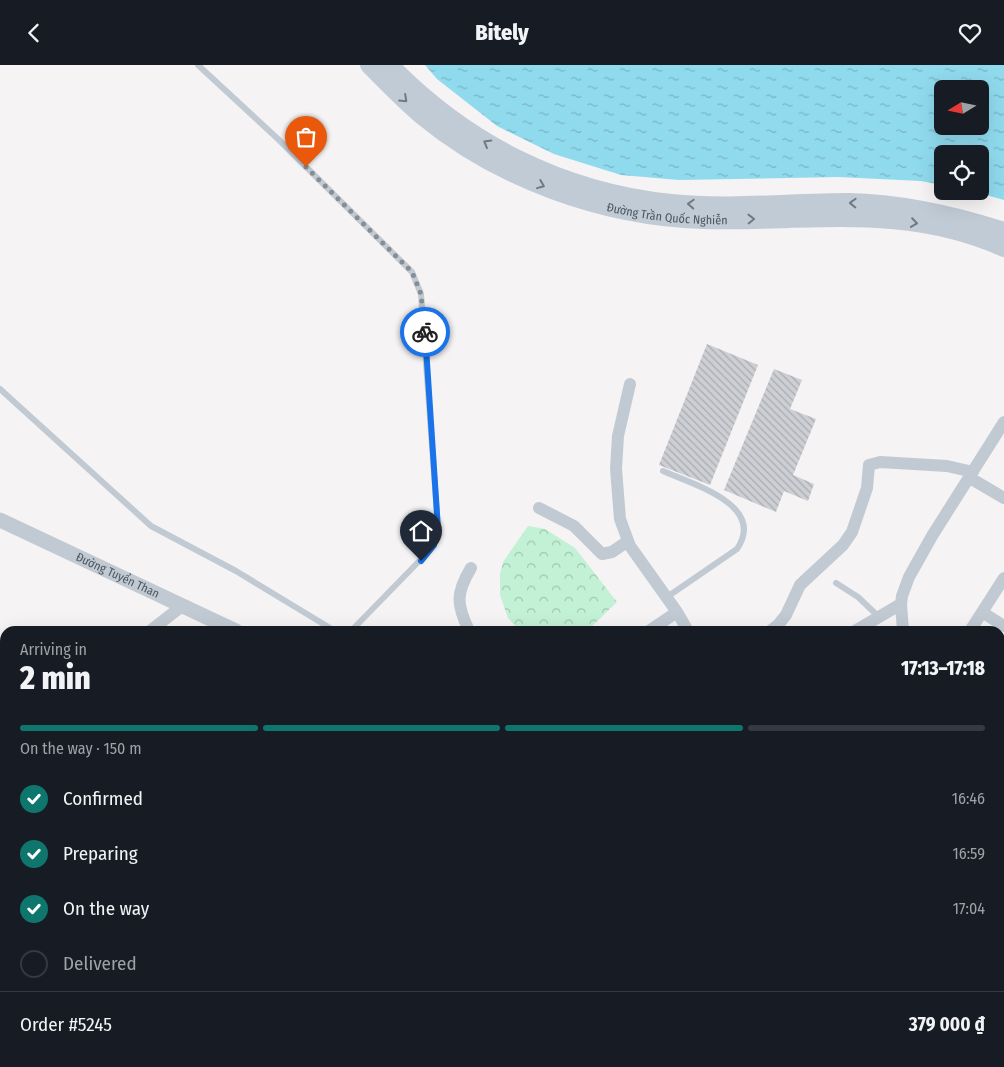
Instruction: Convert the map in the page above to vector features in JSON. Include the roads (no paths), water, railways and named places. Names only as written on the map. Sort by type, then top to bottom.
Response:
[{"type":"main road","name":"Đường Trần Quốc Nghiễn","points":[[369,65],[421,115],[450,137],[479,155],[541,185],[601,205],[637,213],[703,220],[849,217],[888,219],[927,224],[958,232],[1004,248]]},
{"type":"main road","name":"Đường Trần Quốc Nghiễn","points":[[390,65],[429,103],[486,143],[546,172],[606,191],[642,199],[705,205],[850,203],[889,205],[961,218],[1004,231]]},
{"type":"street","points":[[630,384],[618,436],[616,469],[620,519],[628,541],[678,612],[685,626]]},
{"type":"street","points":[[903,626],[902,596],[918,561],[1004,422]]},
{"type":"street","points":[[777,626],[786,615],[800,585],[843,545],[852,532],[867,488],[868,467],[871,463],[947,466],[972,475],[1004,498]]},
{"type":"street","points":[[539,509],[574,527],[602,554],[612,552],[628,541]]},
{"type":"street","name":"Đường Tuyển Than","points":[[0,520],[225,626]]},
{"type":"street","points":[[467,626],[459,606],[459,597],[466,576],[471,568]]},
{"type":"street","points":[[973,626],[1004,578]]},
{"type":"street","points":[[863,626],[901,604]]},
{"type":"street","points":[[156,626],[182,606]]},
{"type":"street","points":[[657,626],[678,612]]},
{"type":"street","points":[[982,612],[1004,626]]},
{"type":"lane","points":[[198,65],[285,146],[412,272],[421,294],[436,494],[437,538],[434,545],[421,561],[356,626]]},
{"type":"lane","points":[[0,389],[151,526],[236,571],[326,626]]},
{"type":"lane","points":[[663,471],[708,491],[733,505],[741,515],[745,526],[743,541],[737,549],[667,597]]},
{"type":"lane","points":[[836,583],[858,597],[878,616]]},
{"type":"water","points":[[425,65],[1004,65],[1004,200],[989,196],[989,145],[934,145],[934,183],[921,181],[838,177],[679,180],[621,175],[554,154],[497,126],[437,79]]}]
